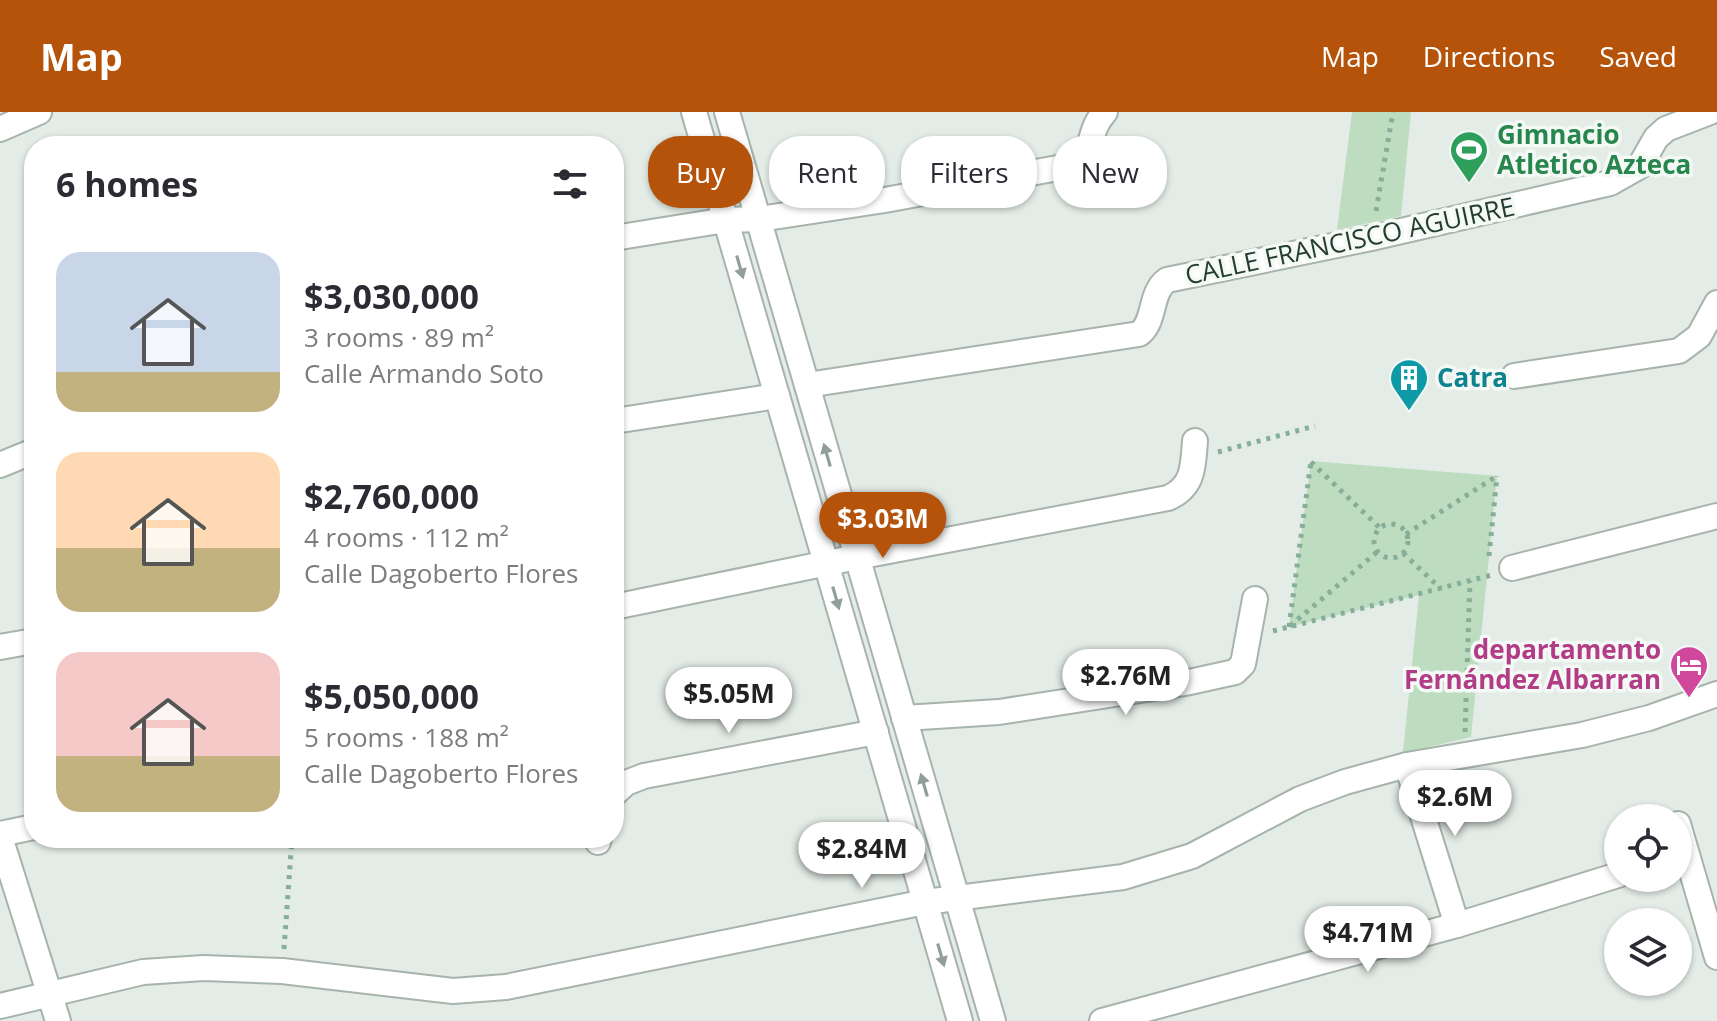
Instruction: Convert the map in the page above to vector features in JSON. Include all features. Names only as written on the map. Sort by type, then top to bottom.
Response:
[{"type":"street","points":[[0,129],[39,112]]},
{"type":"street","points":[[694,112],[960,1021]]},
{"type":"street","points":[[727,112],[993,1021]]},
{"type":"street","points":[[624,236],[885,200],[1074,165],[1084,158],[1093,127],[1105,112]]},
{"type":"street","name":"CALLE FRANCISCO AGUIRRE","points":[[807,385],[1139,334],[1147,327],[1158,290],[1167,280],[1371,238],[1610,183],[1640,166],[1656,138],[1666,129],[1710,112]]},
{"type":"street","points":[[1514,376],[1679,351],[1699,336],[1717,303]]},
{"type":"street","points":[[624,419],[777,396]]},
{"type":"street","points":[[624,605],[1168,498],[1186,488],[1194,450]]},
{"type":"street","points":[[0,465],[24,455]]},
{"type":"street","points":[[1512,568],[1717,516]]},
{"type":"street","points":[[904,718],[999,712],[1223,676],[1240,668],[1255,599]]},
{"type":"street","points":[[0,647],[24,643]]},
{"type":"street","points":[[0,1006],[143,972],[204,968],[282,971],[453,991],[506,987],[925,902],[1123,877],[1192,856],[1300,799],[1345,782],[1407,765],[1582,735],[1649,718],[1717,694]]},
{"type":"street","points":[[624,785],[644,776],[876,732]]},
{"type":"street","points":[[1407,765],[1457,925]]},
{"type":"street","points":[[24,830],[0,836],[58,1021]]},
{"type":"street","points":[[1692,856],[1707,891],[1717,957]]},
{"type":"street","points":[[1102,1021],[1457,925],[1604,879]]},
{"type":"path","points":[[1371,238],[1393,112]]},
{"type":"path","points":[[1194,450],[1315,426]]},
{"type":"path","points":[[1289,627],[1311,461],[1380,528]]},
{"type":"path","points":[[1406,534],[1497,476],[1486,577]]},
{"type":"path","points":[[1393,524],[1406,534],[1407,547],[1403,553],[1390,558],[1377,552],[1374,538],[1380,528],[1393,524]]},
{"type":"path","points":[[1289,627],[1377,552]]},
{"type":"path","points":[[1403,553],[1441,589]]},
{"type":"path","points":[[1249,637],[1512,568]]},
{"type":"path","points":[[1464,757],[1470,581]]},
{"type":"path","points":[[282,971],[291,848]]},
{"type":"green space","points":[[1352,112],[1411,112],[1401,216],[1337,230]]},
{"type":"green space","points":[[1311,461],[1497,476],[1471,737],[1403,753],[1419,595],[1289,627]]},
{"type":"place","name":"Gimnacio Atletico Azteca","points":[[1469,184]]},
{"type":"place","name":"Catra","points":[[1409,412]]},
{"type":"place","name":"departamento Fernández Albarran","points":[[1689,699]]}]
